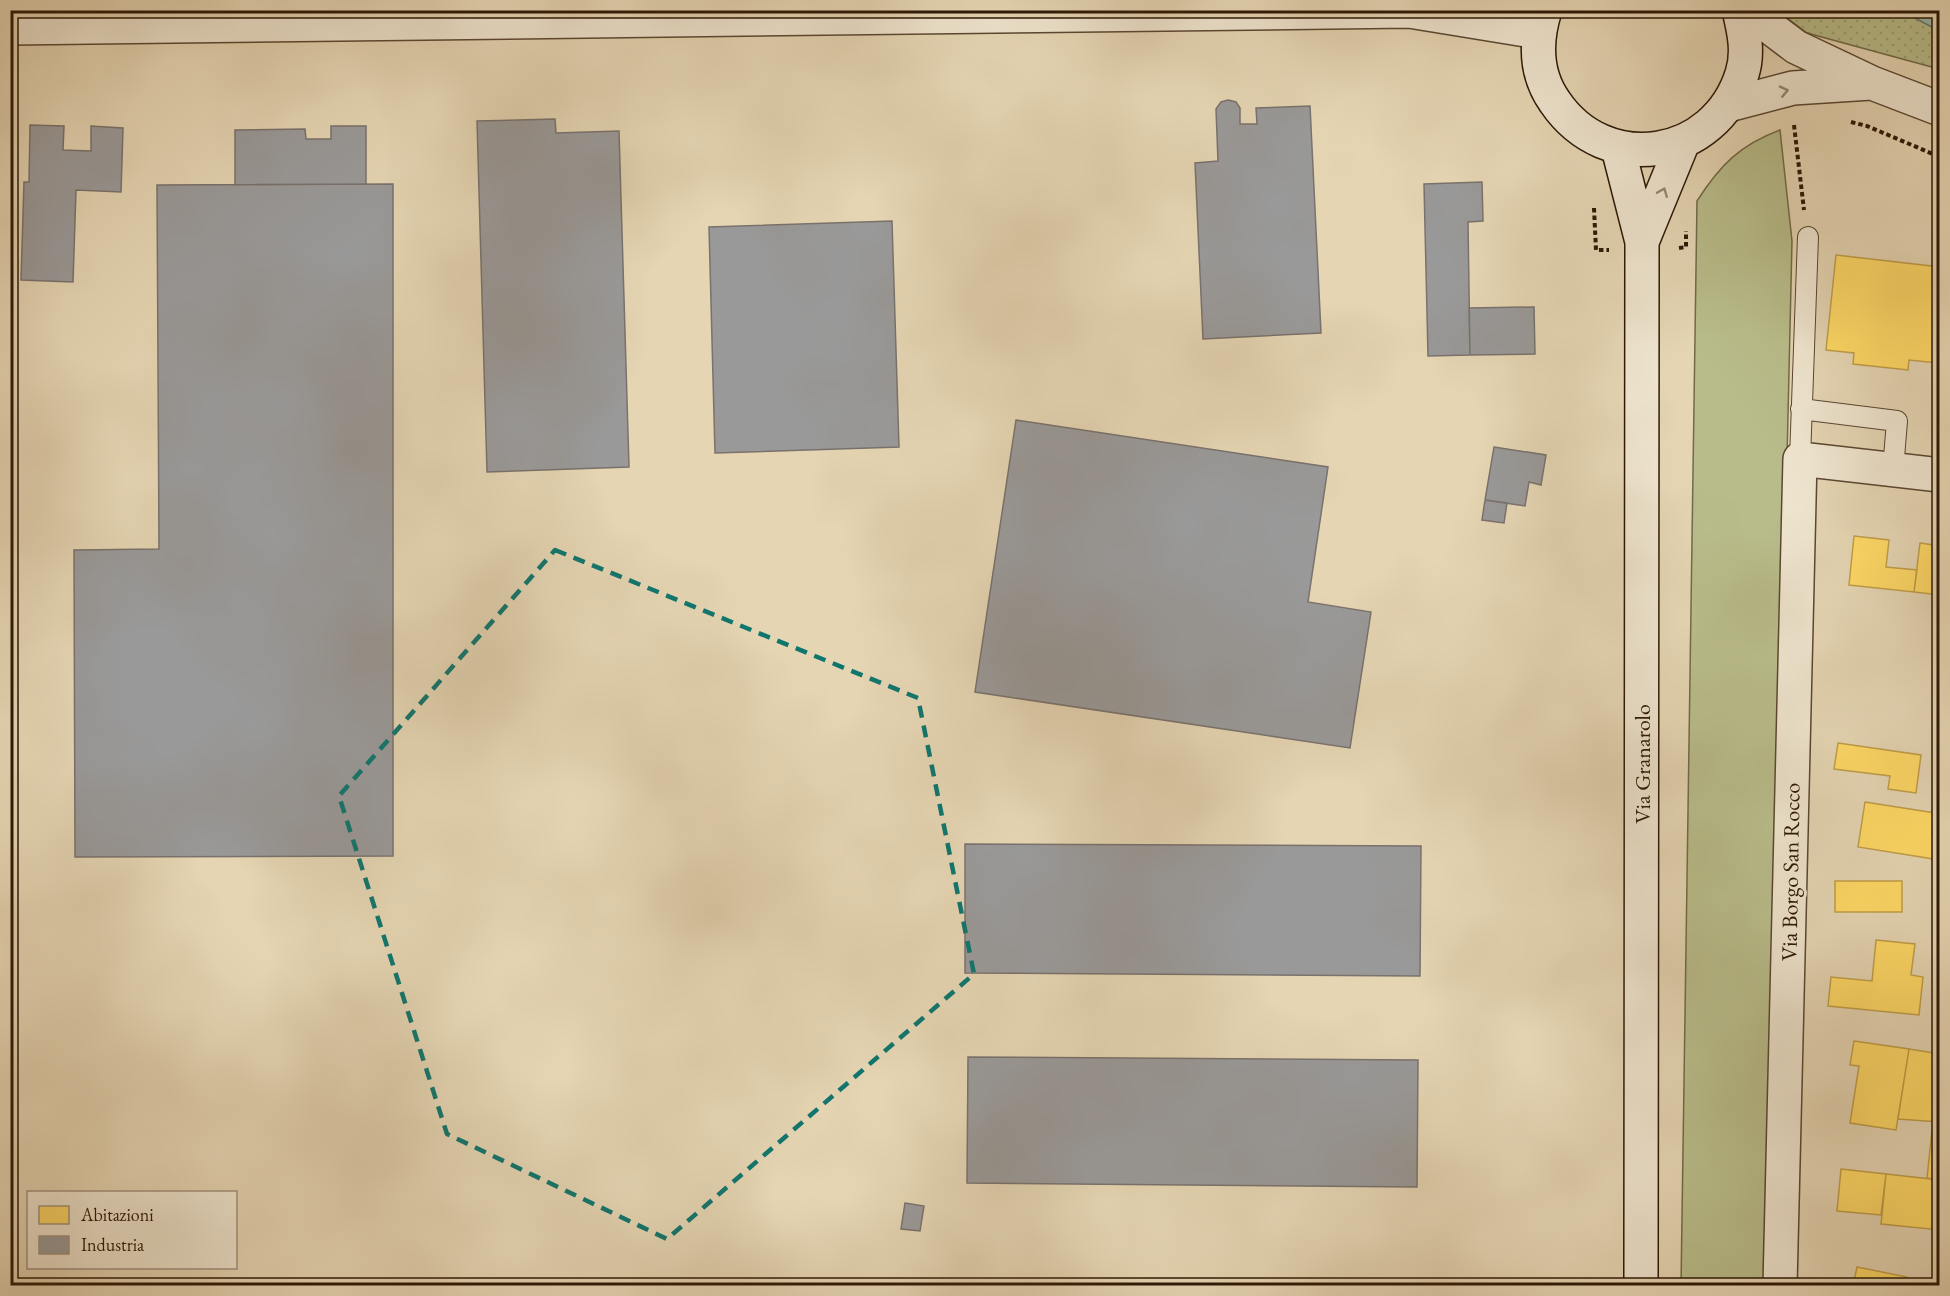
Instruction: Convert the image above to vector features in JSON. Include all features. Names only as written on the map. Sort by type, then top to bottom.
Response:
[{"type":"street","points":[[10,28],[1408,11],[1541,21],[1539,63],[1548,92],[1565,118],[1589,137],[1618,148],[1651,150],[1683,142],[1708,126],[1728,105],[1743,72],[1745,37],[1738,10]]},
{"type":"street","points":[[1747,10],[1796,47],[1872,83],[1940,109]]},
{"type":"street","points":[[1728,105],[1793,88],[1872,83]]},
{"type":"street","points":[[1642,242],[1683,142]]},
{"type":"street","points":[[1618,148],[1642,242]]},
{"type":"street","name":"Via Granarolo","points":[[1641,1286],[1642,242]]},
{"type":"street","points":[[1800,459],[1940,475]]},
{"type":"street","name":"Via Borgo San Rocco","points":[[1780,1286],[1800,459]]},
{"type":"lane","name":"Via Borgo San Rocco","points":[[1800,459],[1808,237]]},
{"type":"lane","points":[[1801,409],[1897,421],[1893,470]]},
{"type":"path","points":[[1786,121],[1794,119]]},
{"type":"path","points":[[1845,121],[1868,126],[1940,157]]},
{"type":"path","points":[[1686,221],[1686,247]]},
{"type":"highlighted area","points":[[555,550],[918,698],[974,974],[667,1239],[447,1134],[339,796]]},
{"type":"green space","points":[[1778,11],[1939,11],[1939,69],[1807,33]]},
{"type":"green space","points":[[1780,130],[1792,241],[1768,1285],[1681,1286],[1697,201],[1714,177],[1732,158],[1753,142]]},
{"type":"water","points":[[1902,11],[1939,11],[1939,31]]},
{"type":"building: Abitazioni","points":[[1836,255],[1940,267],[1938,363],[1909,360],[1908,370],[1853,364],[1854,353],[1826,350]]},
{"type":"building: Abitazioni","points":[[1854,536],[1889,540],[1886,567],[1917,570],[1914,592],[1849,585]]},
{"type":"building: Abitazioni","points":[[1920,543],[1940,546],[1940,595],[1914,592]]},
{"type":"building: Abitazioni","points":[[1838,743],[1921,755],[1916,793],[1888,789],[1890,776],[1834,769]]},
{"type":"building: Abitazioni","points":[[1865,802],[1935,813],[1932,833],[1940,834],[1940,860],[1858,847]]},
{"type":"building: Abitazioni","points":[[1935,813],[1940,813],[1940,834],[1932,833]]},
{"type":"building: Abitazioni","points":[[1835,881],[1902,881],[1902,912],[1835,912]]},
{"type":"building: Abitazioni","points":[[1876,940],[1915,944],[1911,975],[1923,977],[1919,1015],[1828,1006],[1831,977],[1872,981]]},
{"type":"building: Abitazioni","points":[[1854,1041],[1909,1049],[1896,1130],[1850,1123],[1859,1066],[1850,1065]]},
{"type":"building: Abitazioni","points":[[1909,1049],[1940,1054],[1940,1122],[1898,1119]]},
{"type":"building: Abitazioni","points":[[1933,1121],[1940,1122],[1940,1180],[1927,1178]]},
{"type":"building: Abitazioni","points":[[1841,1169],[1886,1174],[1881,1215],[1837,1211]]},
{"type":"building: Abitazioni","points":[[1886,1174],[1940,1180],[1940,1230],[1881,1224]]},
{"type":"building: Abitazioni","points":[[1857,1267],[1907,1277],[1905,1286],[1853,1286]]},
{"type":"building: Industria","points":[[1228,100],[1236,102],[1240,108],[1240,124],[1257,124],[1256,108],[1310,106],[1321,333],[1203,339],[1195,163],[1218,161],[1216,109],[1221,102]]},
{"type":"building: Industria","points":[[555,119],[556,133],[619,131],[629,467],[487,472],[477,121]]},
{"type":"building: Industria","points":[[30,125],[64,126],[63,150],[91,151],[91,126],[123,128],[121,192],[76,190],[73,282],[21,280],[24,182],[29,182]]},
{"type":"building: Industria","points":[[331,126],[366,126],[366,184],[235,185],[235,130],[305,129],[306,139],[331,139]]},
{"type":"building: Industria","points":[[1482,182],[1483,221],[1468,222],[1470,355],[1428,356],[1424,184]]},
{"type":"building: Industria","points":[[393,184],[393,856],[75,857],[74,550],[159,549],[157,185]]},
{"type":"building: Industria","points":[[892,221],[899,447],[715,453],[709,227]]},
{"type":"building: Industria","points":[[1534,307],[1535,354],[1470,355],[1469,308]]},
{"type":"building: Industria","points":[[1016,420],[1328,467],[1308,602],[1371,612],[1350,748],[975,692]]},
{"type":"building: Industria","points":[[1494,447],[1546,455],[1541,485],[1529,482],[1525,506],[1485,500]]},
{"type":"building: Industria","points":[[1485,500],[1507,503],[1504,523],[1482,520]]},
{"type":"building: Industria","points":[[965,844],[1421,846],[1420,976],[965,973]]},
{"type":"building: Industria","points":[[968,1057],[1418,1060],[1417,1187],[967,1183]]},
{"type":"building: Industria","points":[[905,1203],[924,1206],[920,1231],[901,1229]]}]
